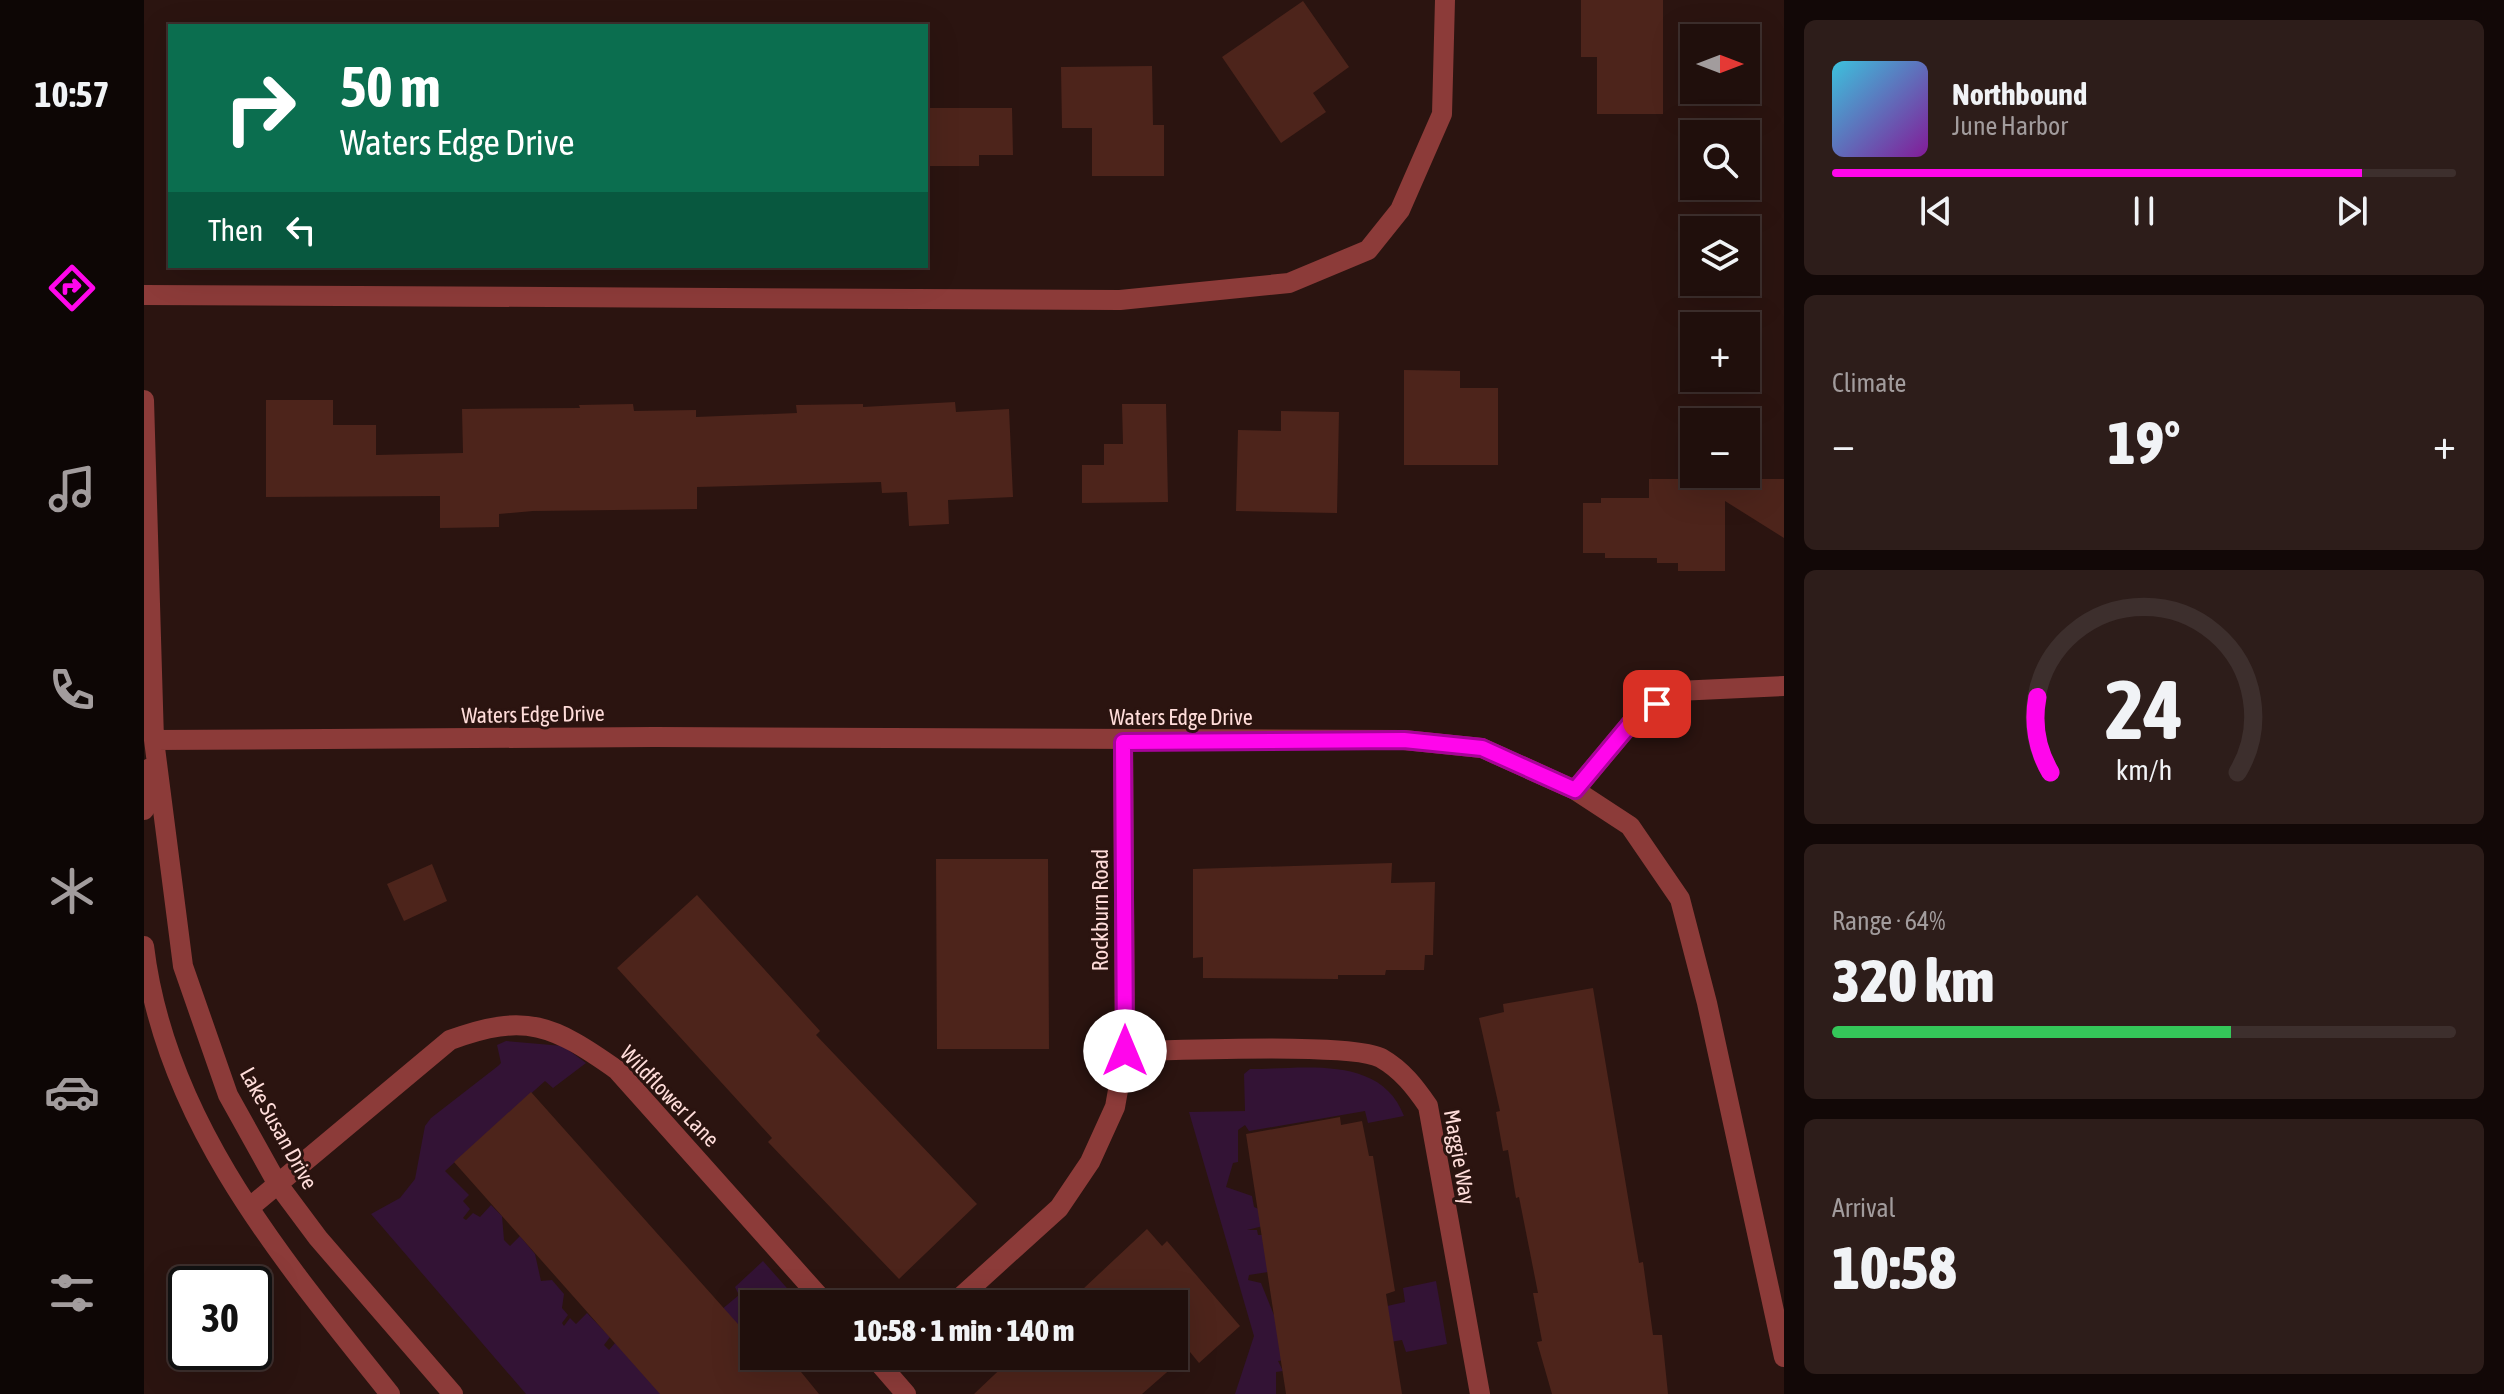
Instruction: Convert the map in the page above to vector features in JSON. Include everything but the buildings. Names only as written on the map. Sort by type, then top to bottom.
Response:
[{"type":"street","points":[[144,295],[1120,300],[1289,283],[1368,250],[1400,210],[1442,114],[1445,0]]},
{"type":"street","name":"Lake Susan Drive","points":[[144,400],[154,740],[183,966],[228,1095],[277,1183],[318,1238],[453,1394]]},
{"type":"street","points":[[1575,790],[1636,717],[1677,691],[1784,686]]},
{"type":"street","name":"Waters Edge Drive","points":[[154,740],[654,737],[1123,742],[1404,740],[1482,748],[1575,790],[1630,826],[1680,899],[1707,1003],[1784,1357]]},
{"type":"street","name":"Lake Susan Drive","points":[[144,810],[154,740]]},
{"type":"street","name":"Rockburn Road","points":[[968,1290],[1059,1208],[1090,1162],[1115,1107],[1125,1051],[1123,742]]},
{"type":"street","points":[[144,946],[148,983],[176,1074],[212,1151],[249,1208],[390,1394]]},
{"type":"street","name":"Wildflower Lane","points":[[249,1208],[450,1040],[490,1026],[534,1025],[577,1042],[617,1070],[813,1290]]},
{"type":"street","name":"Maggie Way","points":[[1125,1051],[1337,1050],[1379,1056],[1410,1079],[1428,1106],[1480,1394]]},
{"type":"street","points":[[890,1370],[906,1394]]},
{"type":"shaded area","points":[[506,1041],[563,1046],[586,1063],[553,1088],[545,1081],[445,1171],[469,1195],[463,1201],[470,1209],[463,1218],[466,1220],[473,1213],[480,1217],[491,1205],[502,1216],[504,1240],[510,1246],[520,1236],[535,1254],[541,1281],[552,1280],[564,1294],[562,1308],[568,1315],[562,1323],[564,1326],[570,1318],[576,1324],[587,1313],[610,1337],[604,1345],[609,1350],[615,1343],[721,1310],[739,1295],[735,1287],[763,1261],[789,1290],[740,1290],[740,1343],[683,1394],[526,1394],[371,1214],[400,1198],[415,1179],[425,1126],[501,1063],[497,1045]]},
{"type":"shaded area","points":[[1250,1069],[1338,1069],[1359,1074],[1378,1082],[1393,1096],[1404,1116],[1368,1123],[1365,1111],[1249,1131],[1245,1125],[1238,1130],[1238,1162],[1233,1163],[1226,1187],[1252,1196],[1254,1207],[1261,1210],[1263,1226],[1247,1230],[1257,1230],[1258,1235],[1262,1235],[1268,1272],[1249,1275],[1248,1280],[1261,1283],[1280,1330],[1405,1302],[1403,1288],[1436,1281],[1447,1344],[1406,1352],[1402,1340],[1278,1361],[1283,1371],[1276,1372],[1276,1394],[1235,1394],[1254,1336],[1189,1112],[1245,1111],[1244,1074]]},
{"type":"route","points":[[1125,1051],[1123,742],[1404,740],[1482,748],[1575,790],[1636,717],[1657,704]]}]
